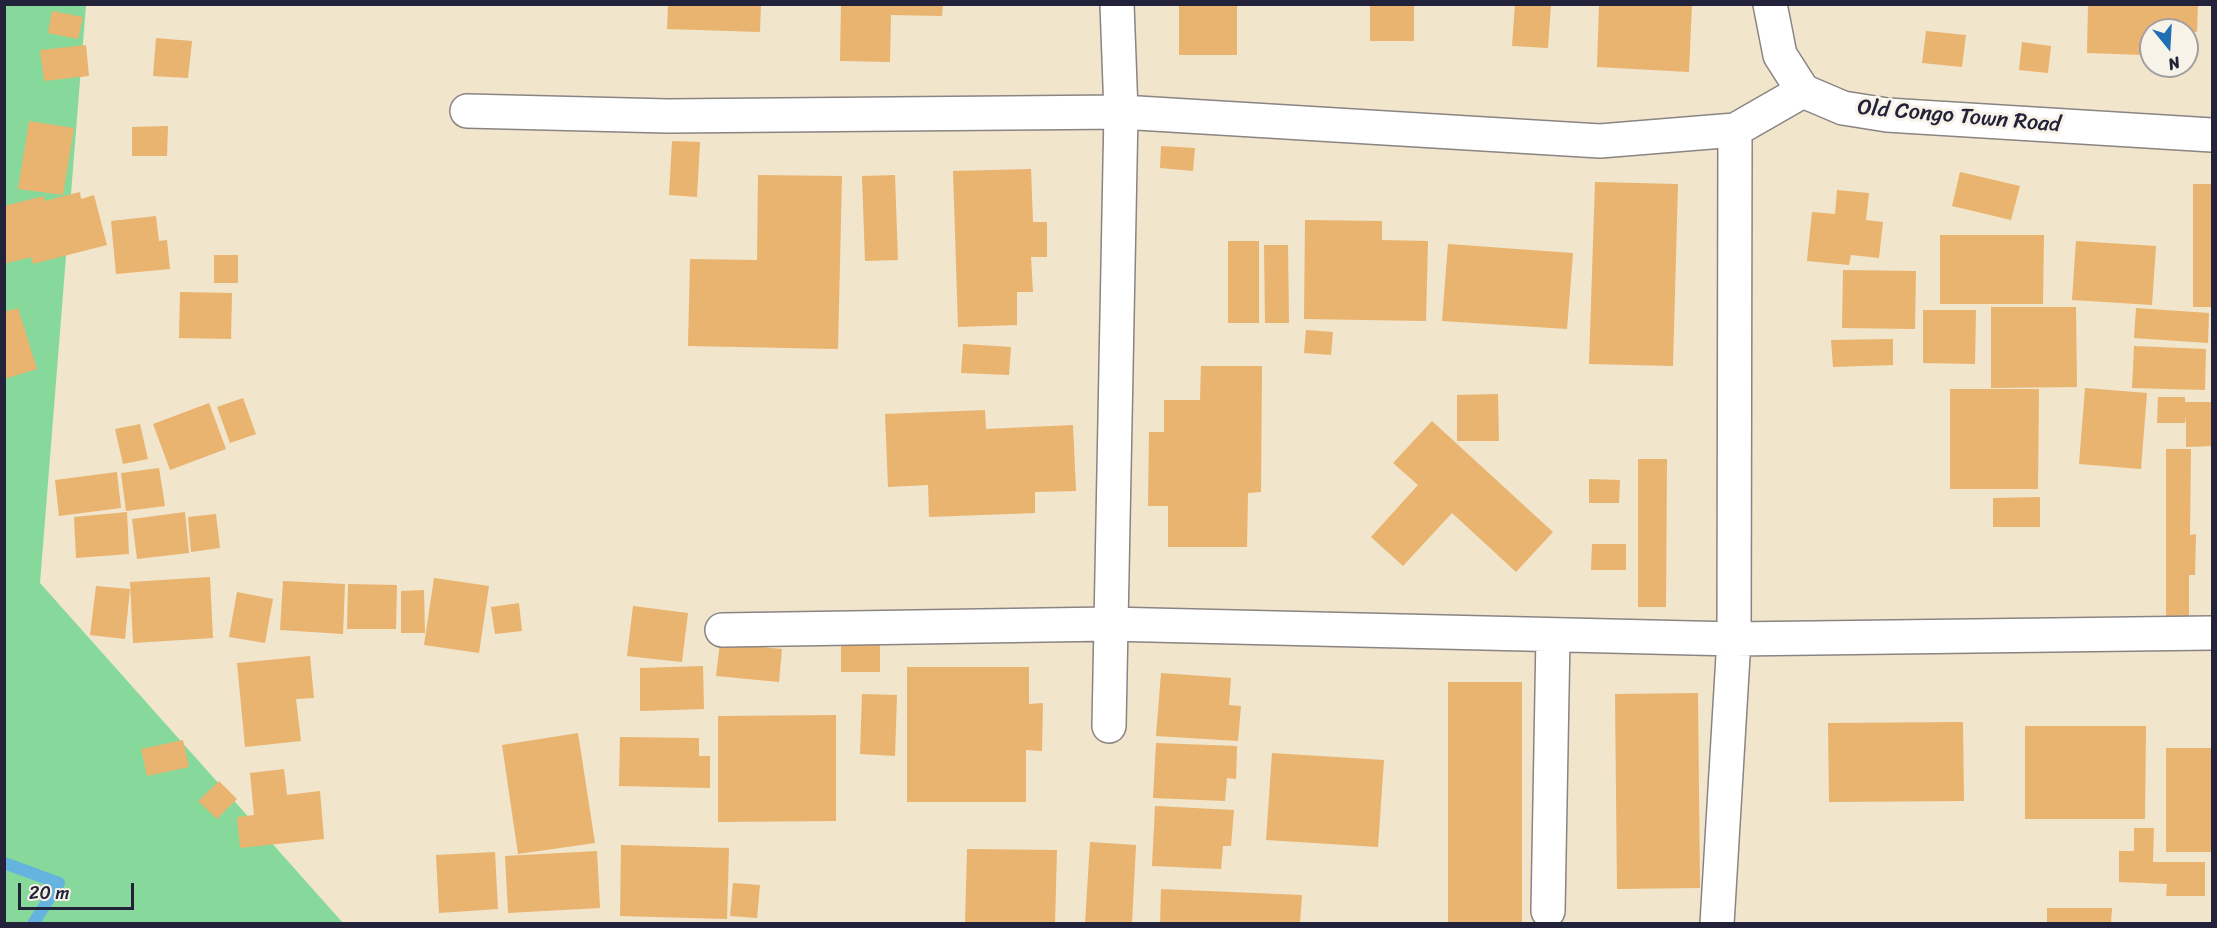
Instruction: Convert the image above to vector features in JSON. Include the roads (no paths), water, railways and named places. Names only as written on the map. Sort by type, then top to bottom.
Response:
[{"type":"street","points":[[1109,726],[1109,624],[1121,112],[1117,4]]},
{"type":"street","points":[[467,111],[668,116],[1121,112],[1600,141],[1735,130],[1803,91],[1780,55],[1770,4]]},
{"type":"street","name":"Old Congo Town Road","points":[[1803,91],[1844,108],[1887,116],[2212,135]]},
{"type":"street","points":[[1717,924],[1734,639],[1735,130]]},
{"type":"street","points":[[722,630],[1109,624],[1734,639],[2212,633]]},
{"type":"street","points":[[1548,911],[1553,636]]},
{"type":"waterway","points":[[4,863],[59,883],[33,924]]}]
